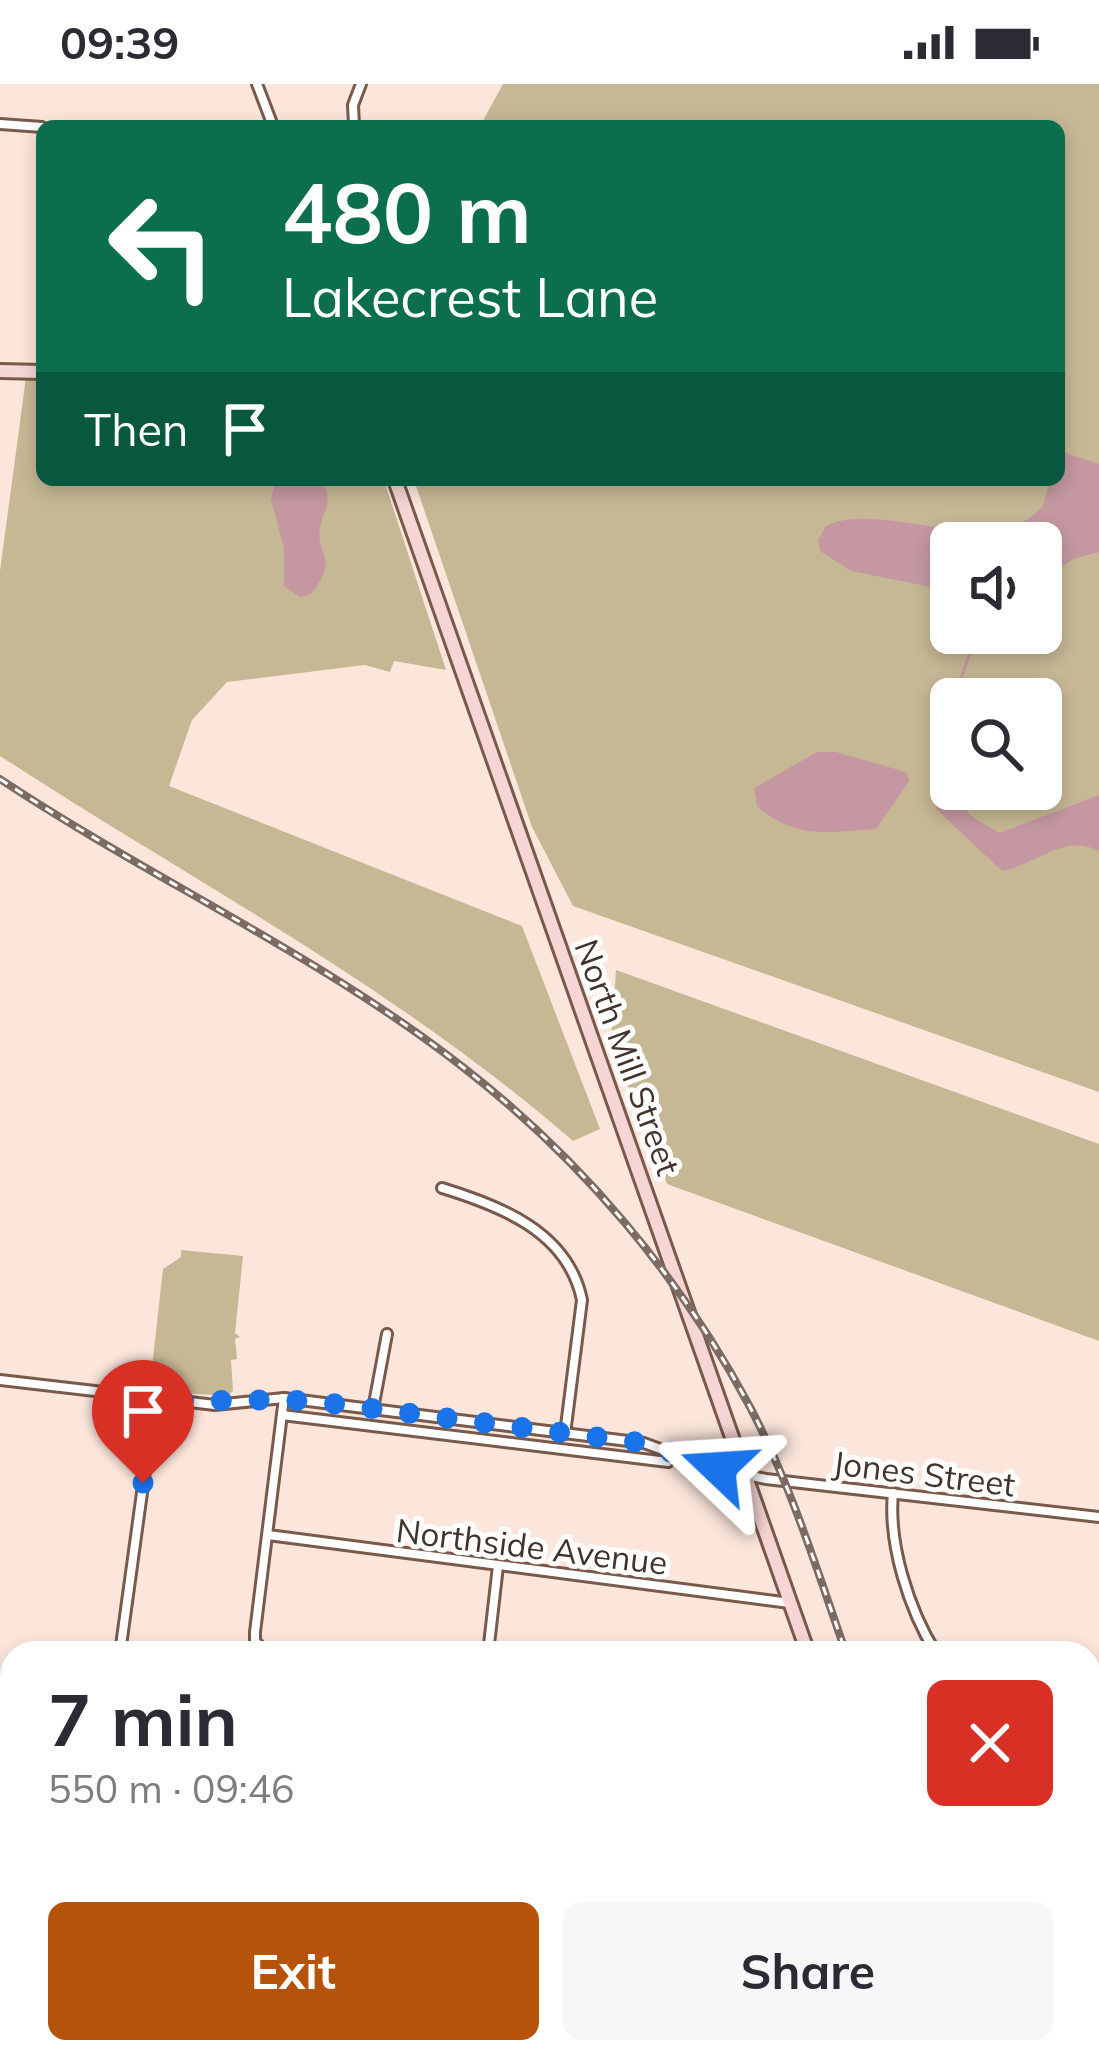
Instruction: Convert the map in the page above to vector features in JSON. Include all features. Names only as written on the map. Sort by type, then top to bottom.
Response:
[{"type":"main road","points":[[0,370],[36,373]]},
{"type":"main road","name":"North Mill Street","points":[[397,486],[804,1641]]},
{"type":"street","points":[[257,84],[271,120]]},
{"type":"street","points":[[354,120],[353,105],[361,84]]},
{"type":"street","points":[[0,124],[36,127]]},
{"type":"street","points":[[442,1188],[525,1222],[546,1237],[574,1274],[582,1300],[565,1434]]},
{"type":"street","points":[[373,1409],[387,1334]]},
{"type":"street","name":"Jones Street","points":[[0,1380],[215,1405],[284,1398],[373,1409],[644,1443],[745,1473],[1099,1517]]},
{"type":"street","points":[[259,1641],[255,1632],[284,1398]]},
{"type":"street","points":[[122,1641],[155,1399]]},
{"type":"street","name":"Jones Street","points":[[282,1415],[668,1462],[675,1453]]},
{"type":"street","points":[[893,1493],[892,1528],[902,1570],[931,1641]]},
{"type":"street","name":"Northside Avenue","points":[[268,1535],[790,1603]]},
{"type":"street","points":[[490,1641],[499,1566]]},
{"type":"shaded area","points":[[503,84],[1099,84],[1099,1092],[573,906],[532,827],[416,486],[1065,486],[1065,120],[483,120]]},
{"type":"shaded area","points":[[26,377],[36,378],[36,486],[386,486],[446,670],[394,661],[390,672],[365,665],[227,682],[192,720],[169,786],[522,926],[600,1129],[573,1141],[366,985],[0,756],[0,571]]},
{"type":"shaded area","points":[[1065,453],[1099,464],[1099,552],[1062,567],[1062,522],[1023,522],[1043,505],[1048,486],[1065,486]]},
{"type":"shaded area","points":[[274,486],[325,486],[328,502],[319,538],[326,564],[311,594],[300,597],[284,586],[284,548],[271,500]]},
{"type":"shaded area","points":[[877,519],[930,526],[930,587],[851,571],[820,551],[818,540],[826,526]]},
{"type":"shaded area","points":[[817,752],[836,752],[906,772],[910,780],[876,829],[799,829],[757,806],[754,788]]},
{"type":"shaded area","points":[[1099,795],[1099,851],[1086,846],[1062,848],[1002,871],[937,810],[966,810],[1000,833]]},
{"type":"shaded area","points":[[616,970],[1099,1144],[1099,1341],[667,1184],[611,1043]]},
{"type":"shaded area","points":[[181,1250],[243,1256],[235,1333],[240,1337],[235,1339],[237,1359],[231,1360],[233,1391],[227,1396],[155,1391],[150,1385],[163,1269],[181,1257]]},
{"type":"waterway","points":[[961,678],[970,654]]},
{"type":"railway","points":[[0,779],[352,990],[464,1068],[548,1141],[625,1222],[722,1359],[791,1497],[842,1641]]},
{"type":"route","points":[[143,1483],[155,1399],[215,1405],[284,1398],[328,1403],[644,1443],[718,1468]]}]
